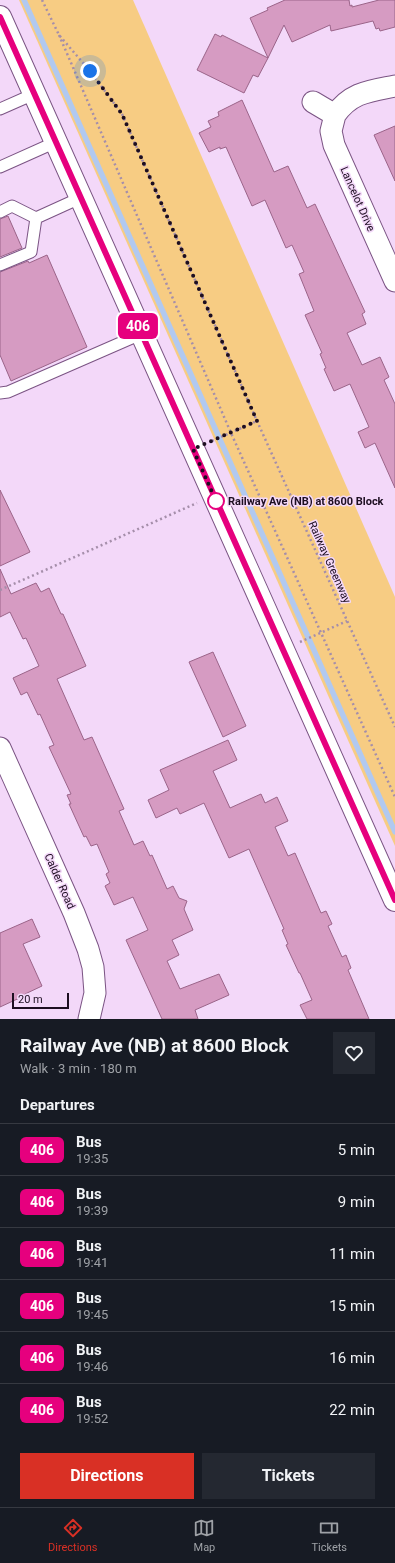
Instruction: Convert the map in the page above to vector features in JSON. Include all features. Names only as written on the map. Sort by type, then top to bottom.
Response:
[{"type":"main road","points":[[0,17],[395,900]]},
{"type":"street","points":[[313,102],[335,115],[347,101],[355,96],[362,93],[395,86]]},
{"type":"street","name":"Lancelot Drive","points":[[335,115],[331,131],[334,145],[395,281]]},
{"type":"street","name":"Calder Road","points":[[0,748],[83,933],[94,977],[95,993],[88,1018]]},
{"type":"lane","points":[[0,109],[34,94]]},
{"type":"lane","points":[[0,167],[56,142]]},
{"type":"lane","points":[[36,218],[80,198]]},
{"type":"lane","points":[[0,212],[12,206],[36,218]]},
{"type":"lane","points":[[0,265],[31,252],[36,218]]},
{"type":"lane","points":[[0,393],[8,392],[141,334]]},
{"type":"path","name":"Railway Greenway","points":[[42,0],[59,34],[90,71],[122,114],[257,421],[395,727]]},
{"type":"path","points":[[59,34],[231,433],[322,632],[395,797]]},
{"type":"path","points":[[193,449],[257,421]]},
{"type":"path","points":[[0,590],[214,496]]},
{"type":"path","points":[[283,650],[347,620]]},
{"type":"shaded area","points":[[19,0],[133,0],[395,597],[395,846]]},
{"type":"building","points":[[285,0],[349,0],[350,6],[352,5],[352,7],[379,0],[395,0],[395,27],[380,31],[379,28],[376,29],[373,21],[331,31],[330,25],[292,42],[284,25],[268,58],[250,18]]},
{"type":"building","points":[[215,34],[221,37],[222,35],[268,58],[258,77],[253,75],[244,93],[197,70]]},
{"type":"building","points":[[242,100],[274,172],[288,166],[307,208],[315,204],[365,312],[362,314],[366,324],[347,333],[362,365],[380,357],[389,377],[384,380],[395,404],[395,488],[375,443],[365,448],[358,432],[369,427],[350,384],[334,391],[324,369],[326,368],[320,354],[322,353],[305,315],[314,311],[299,274],[304,272],[292,245],[286,248],[265,200],[252,206],[226,147],[220,149],[220,147],[209,152],[199,133],[211,127],[208,121],[219,116],[218,112]]},
{"type":"building","points":[[395,126],[395,181],[374,135]]},
{"type":"building","points":[[8,216],[22,248],[0,257],[0,219]]},
{"type":"building","points":[[47,255],[87,347],[11,381],[0,355],[0,272],[28,261],[29,263]]},
{"type":"building","points":[[0,490],[30,552],[0,566]]},
{"type":"building","points":[[0,569],[11,594],[36,583],[41,592],[49,588],[61,614],[63,614],[86,666],[57,679],[84,740],[92,737],[124,809],[119,811],[134,845],[143,841],[150,856],[152,855],[167,889],[173,886],[179,898],[187,901],[184,909],[193,930],[172,940],[179,955],[167,961],[180,989],[219,974],[229,995],[195,1010],[198,1019],[162,1019],[126,940],[148,930],[133,897],[114,905],[105,886],[110,883],[106,874],[109,872],[97,844],[91,846],[86,836],[84,837],[69,804],[71,804],[67,795],[71,794],[49,747],[54,745],[40,714],[38,715],[27,692],[21,695],[13,678],[39,666],[26,638],[23,639],[10,612],[0,617]]},
{"type":"building","points":[[213,652],[246,726],[223,737],[189,662]]},
{"type":"building","points":[[228,740],[237,760],[213,771],[230,808],[261,794],[265,803],[277,797],[288,821],[275,827],[288,856],[295,853],[321,913],[326,911],[332,924],[328,926],[342,957],[346,955],[351,968],[348,970],[369,1019],[307,1019],[300,1005],[312,1000],[286,945],[288,944],[282,930],[284,929],[249,849],[229,858],[204,803],[180,814],[177,808],[156,818],[148,800],[169,790],[160,770]]},
{"type":"building","points":[[32,919],[40,937],[23,944],[42,986],[0,1007],[0,933]]},
{"type":"waterway","points":[[24,0],[395,832]]},
{"type":"bus line","name":"406","points":[[0,17],[395,900]]},
{"type":"place","name":"Railway Ave (NB) at 8600 Block","points":[[216,501]]},
{"type":"route","points":[[90,71],[122,114],[257,421],[193,449],[216,501]]}]
